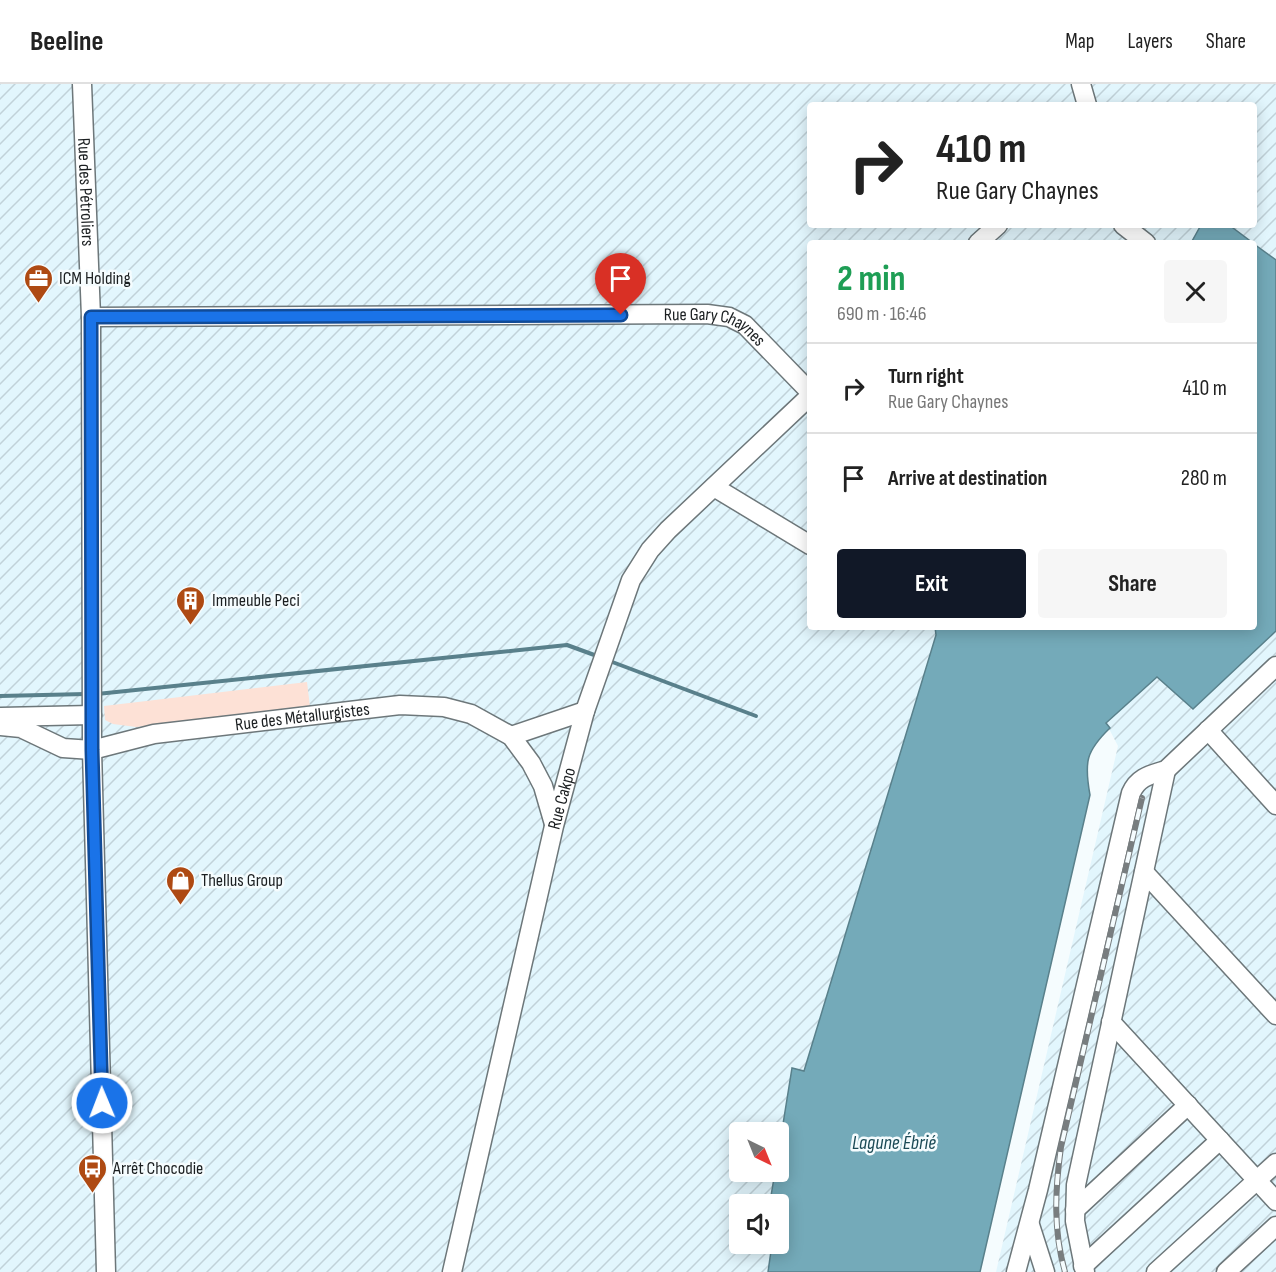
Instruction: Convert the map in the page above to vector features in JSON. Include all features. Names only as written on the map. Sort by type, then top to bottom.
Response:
[{"type":"street","name":"Rue des Pétroliers","points":[[82,84],[91,317],[92,750],[106,1272]]},
{"type":"street","points":[[1080,84],[1086,102]]},
{"type":"street","points":[[981,240],[995,228]]},
{"type":"street","points":[[1127,228],[1142,240]]},
{"type":"street","name":"Rue Gary Chaynes","points":[[91,317],[707,314],[729,317],[745,325],[807,400]]},
{"type":"street","name":"Rue Cakpo","points":[[452,1272],[554,826],[598,670],[632,580],[650,550],[714,487],[807,402]]},
{"type":"street","points":[[714,487],[807,543]]},
{"type":"street","points":[[1016,1272],[1030,1223],[1131,793],[1136,783],[1142,778],[1166,770],[1276,666]]},
{"type":"street","name":"Rue des Métallurgistes","points":[[0,726],[21,728],[63,748],[92,750],[153,734],[400,705],[444,707],[471,714],[511,736],[543,786],[554,826]]},
{"type":"street","points":[[511,736],[585,711]]},
{"type":"street","points":[[0,717],[92,713]]},
{"type":"street","points":[[1208,730],[1276,805]]},
{"type":"street","points":[[1084,1269],[1075,1210],[1076,1185],[1166,770]]},
{"type":"street","points":[[1144,872],[1276,1015]]},
{"type":"street","points":[[1111,1022],[1276,1201]]},
{"type":"street","points":[[1075,1210],[1188,1106]]},
{"type":"street","points":[[1084,1269],[1220,1140]]},
{"type":"street","points":[[1156,1272],[1255,1178],[1276,1154]]},
{"type":"street","points":[[1255,1178],[1276,1163]]},
{"type":"street","points":[[1030,1223],[1045,1272]]},
{"type":"street","points":[[1226,1272],[1276,1226]]},
{"type":"shaded area","points":[[0,84],[1276,84],[1276,260],[1257,246],[1257,240],[1249,240],[1233,228],[1257,228],[1257,102],[807,102],[807,228],[1199,228],[1193,240],[807,240],[807,630],[935,630],[936,635],[804,1072],[792,1069],[783,1122],[729,1122],[729,1182],[774,1182],[772,1194],[729,1194],[729,1254],[771,1254],[768,1272],[0,1272]]},
{"type":"shaded area","points":[[1276,631],[1276,1272],[996,1272],[1118,746],[1106,723],[1157,677],[1193,709]]},
{"type":"shaded area","points":[[307,682],[310,707],[136,727],[113,724],[105,720],[104,706]]},
{"type":"water","points":[[1199,228],[1233,228],[1249,240],[1193,240]]},
{"type":"water","name":"Lagune Ébrié","points":[[1257,246],[1276,260],[1276,631],[1193,709],[1157,677],[1106,723],[1110,728],[1092,751],[1087,765],[1090,795],[980,1272],[768,1272],[771,1254],[789,1254],[789,1194],[771,1194],[773,1182],[789,1182],[789,1122],[783,1122],[792,1068],[804,1071],[936,635],[935,630],[1257,630]]},
{"type":"waterway","points":[[97,694],[567,645],[597,656]]},
{"type":"waterway","points":[[607,660],[756,716]]},
{"type":"waterway","points":[[0,696],[86,694]]},
{"type":"railway","points":[[1065,1272],[1058,1241],[1056,1210],[1061,1147],[1142,798]]},
{"type":"place","name":"ICM Holding","points":[[38,304]]},
{"type":"place","name":"Immeuble Peci","points":[[191,626]]},
{"type":"place","name":"Thellus Group","points":[[180,906]]},
{"type":"place","name":"Arrêt Chocodie","points":[[92,1194]]},
{"type":"route","points":[[102,1103],[92,750],[91,317],[373,318],[621,315]]}]
